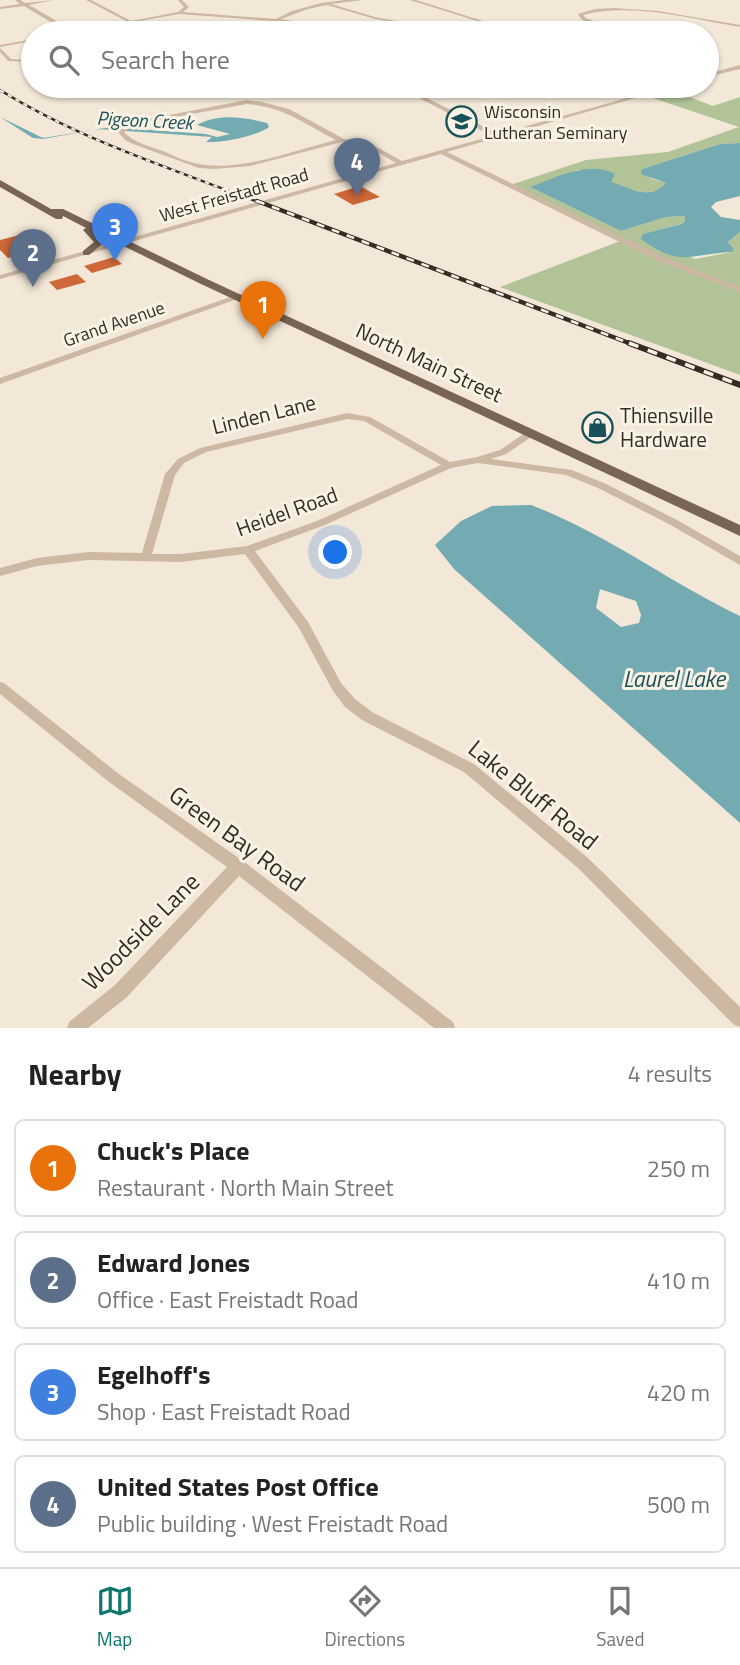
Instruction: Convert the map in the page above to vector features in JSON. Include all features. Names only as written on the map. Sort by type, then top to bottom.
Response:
[{"type":"main road","name":"North Main Street","points":[[0,183],[55,215],[86,229],[101,232]]},
{"type":"main road","name":"North Main Street","points":[[52,211],[60,211],[740,531]]},
{"type":"main road","points":[[86,229],[100,242],[86,253]]},
{"type":"street","points":[[17,0],[53,21]]},
{"type":"street","points":[[0,8],[52,0]]},
{"type":"street","points":[[88,0],[128,21]]},
{"type":"street","points":[[179,13],[187,7],[180,0]]},
{"type":"street","points":[[276,20],[327,4],[361,0]]},
{"type":"street","points":[[412,0],[481,21]]},
{"type":"street","points":[[591,21],[581,16],[582,11],[628,2],[740,26]]},
{"type":"street","points":[[327,4],[396,21]]},
{"type":"street","points":[[141,21],[179,13],[282,21]]},
{"type":"street","points":[[21,43],[0,47],[10,60],[21,60]]},
{"type":"street","points":[[719,73],[740,67]]},
{"type":"street","points":[[423,98],[497,136]]},
{"type":"street","name":"West Freistadt Road","points":[[0,277],[632,98]]},
{"type":"street","points":[[342,140],[234,167],[213,167],[190,163],[126,139],[122,135],[124,130],[135,122],[247,102],[262,103],[289,110],[319,130],[342,140],[371,146],[402,164]]},
{"type":"street","points":[[441,152],[663,260],[740,290]]},
{"type":"street","name":"Grand Avenue","points":[[0,380],[239,297]]},
{"type":"street","name":"Linden Lane","points":[[146,557],[170,474],[181,461],[203,450],[347,416],[367,419],[449,465]]},
{"type":"street","name":"Heidel Road","points":[[0,572],[37,562],[88,556],[181,558],[248,550],[321,523],[449,465],[479,460],[503,452],[531,433]]},
{"type":"street","points":[[479,460],[568,472],[673,522],[740,561]]},
{"type":"street","name":"Lake Bluff Road","points":[[248,550],[304,625],[337,688],[350,703],[368,716],[469,768],[583,863],[740,1019]]},
{"type":"street","name":"Green Bay Road","points":[[0,687],[114,778],[238,866],[447,1028]]},
{"type":"street","name":"Woodside Lane","points":[[75,1028],[121,991],[238,866]]},
{"type":"green space","points":[[740,97],[740,143],[720,144],[642,169],[652,179],[667,183],[653,191],[632,190],[610,182],[615,174],[578,170],[530,187],[621,231],[666,217],[685,216],[685,221],[680,224],[644,234],[695,259],[732,252],[734,249],[728,242],[740,232],[740,375],[500,287],[623,240],[510,185],[586,160],[668,152],[739,127],[653,98],[692,98],[713,106]]},
{"type":"water","points":[[0,117],[43,138],[93,130],[43,139],[33,138]]},
{"type":"water","points":[[231,117],[267,123],[269,127],[248,136],[213,142],[206,142],[212,137],[98,129],[111,127],[217,137],[230,134],[197,125]]},
{"type":"water","points":[[740,143],[740,196],[716,202],[711,207],[721,217],[740,220],[740,232],[728,242],[734,249],[732,252],[685,257],[666,254],[641,239],[643,234],[681,224],[685,221],[685,216],[666,217],[621,231],[530,187],[572,172],[594,169],[615,174],[611,182],[639,192],[653,192],[666,183],[641,174],[642,169],[720,144]]},
{"type":"water","name":"Laurel Lake","points":[[531,505],[558,516],[740,616],[740,823],[454,569],[435,545],[461,521],[492,506]],"holes":[[[600,589],[636,601],[641,615],[639,623],[621,627],[596,608]]]},
{"type":"building","points":[[360,186],[380,197],[353,205],[334,194]]},
{"type":"building","points":[[39,230],[55,245],[8,258],[0,250],[0,240]]},
{"type":"building","points":[[114,257],[122,264],[92,273],[84,266]]},
{"type":"building","points":[[77,274],[86,282],[57,290],[49,282]]},
{"type":"railway","points":[[0,90],[95,139],[261,203]]},
{"type":"railway","points":[[257,201],[634,345]]},
{"type":"railway","points":[[629,343],[740,385]]},
{"type":"place","name":"Wisconsin Lutheran Seminary","points":[[461,122]]},
{"type":"place","name":"United States Post Office","points":[[357,196]]},
{"type":"place","name":"Egelhoff's","points":[[115,261]]},
{"type":"place","name":"Edward Jones","points":[[33,287]]},
{"type":"place","name":"Chuck's Place","points":[[263,339]]},
{"type":"place","name":"Thiensville Hardware","points":[[597,428]]},
{"type":"water label","name":"Pigeon Creek","points":[[145,120]]}]
